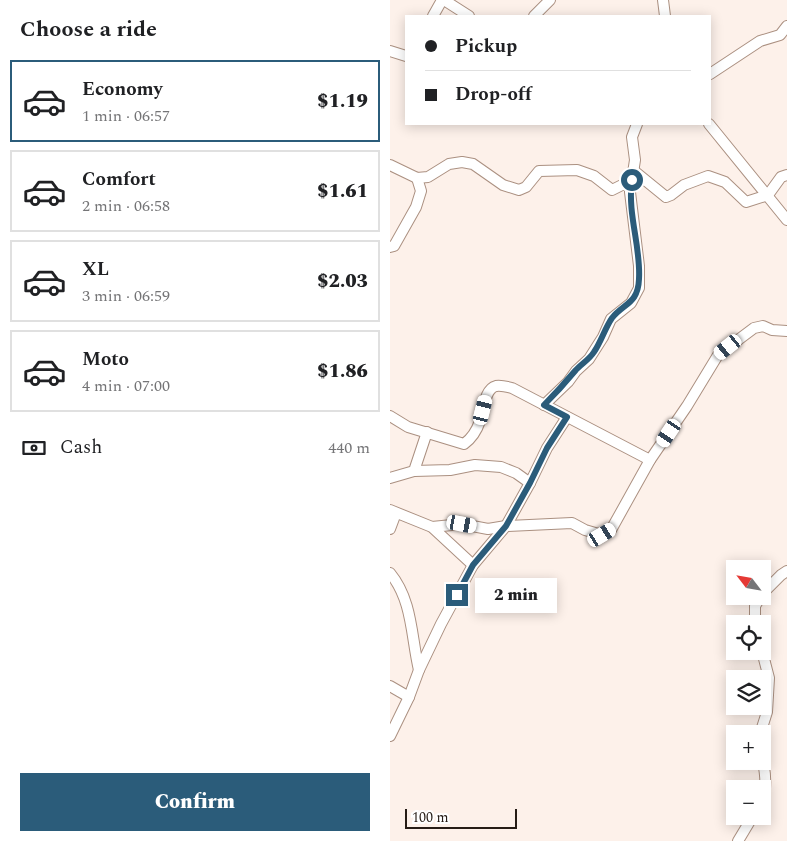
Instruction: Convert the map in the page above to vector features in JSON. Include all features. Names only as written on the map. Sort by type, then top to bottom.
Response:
[{"type":"street","points":[[434,15],[443,0],[468,15]]},
{"type":"street","points":[[535,15],[550,0]]},
{"type":"street","points":[[663,0],[665,15]]},
{"type":"street","points":[[711,73],[760,41],[785,40],[787,26]]},
{"type":"street","points":[[390,50],[405,56]]},
{"type":"street","points":[[544,405],[568,382],[576,370],[589,359],[603,337],[611,319],[630,303],[639,288],[639,266],[630,192],[633,175],[632,137],[636,125]]},
{"type":"street","points":[[710,125],[787,220]]},
{"type":"street","points":[[390,165],[416,178],[428,176],[449,164],[462,162],[473,164],[503,185],[519,190],[526,187],[539,171],[578,170],[594,176],[612,190],[633,175]]},
{"type":"street","points":[[633,175],[666,197],[684,185],[708,176],[725,182],[746,202],[768,195],[781,177],[787,174]]},
{"type":"street","points":[[390,247],[394,246],[416,207],[421,191],[416,178]]},
{"type":"street","points":[[432,527],[462,524],[488,529],[506,526],[572,523],[585,530],[602,535],[614,525],[650,460],[687,406],[718,355],[754,328],[763,326],[772,330],[787,331]]},
{"type":"street","points":[[390,416],[408,427],[464,444],[470,440],[480,423],[486,398],[491,389],[497,385],[512,388],[650,460]]},
{"type":"street","points":[[390,736],[409,697],[419,670],[473,565],[506,526],[547,448],[567,417]]},
{"type":"street","points":[[414,471],[427,432]]},
{"type":"street","points":[[390,478],[414,471],[450,470],[474,465],[501,467],[516,473],[530,483]]},
{"type":"street","points":[[390,529],[393,512],[432,527],[473,565]]},
{"type":"street","points":[[771,586],[787,571]]},
{"type":"street","points":[[390,573],[404,596],[409,612],[419,670]]},
{"type":"street","points":[[763,725],[767,712],[769,678],[764,660]]},
{"type":"street","points":[[390,686],[409,697]]},
{"type":"street","points":[[738,841],[748,825]]},
{"type":"route","points":[[457,595],[473,565],[506,526],[547,448],[567,417],[544,405],[568,382],[576,370],[589,359],[603,337],[611,319],[630,303],[639,288],[639,266],[630,192],[632,180]]}]
